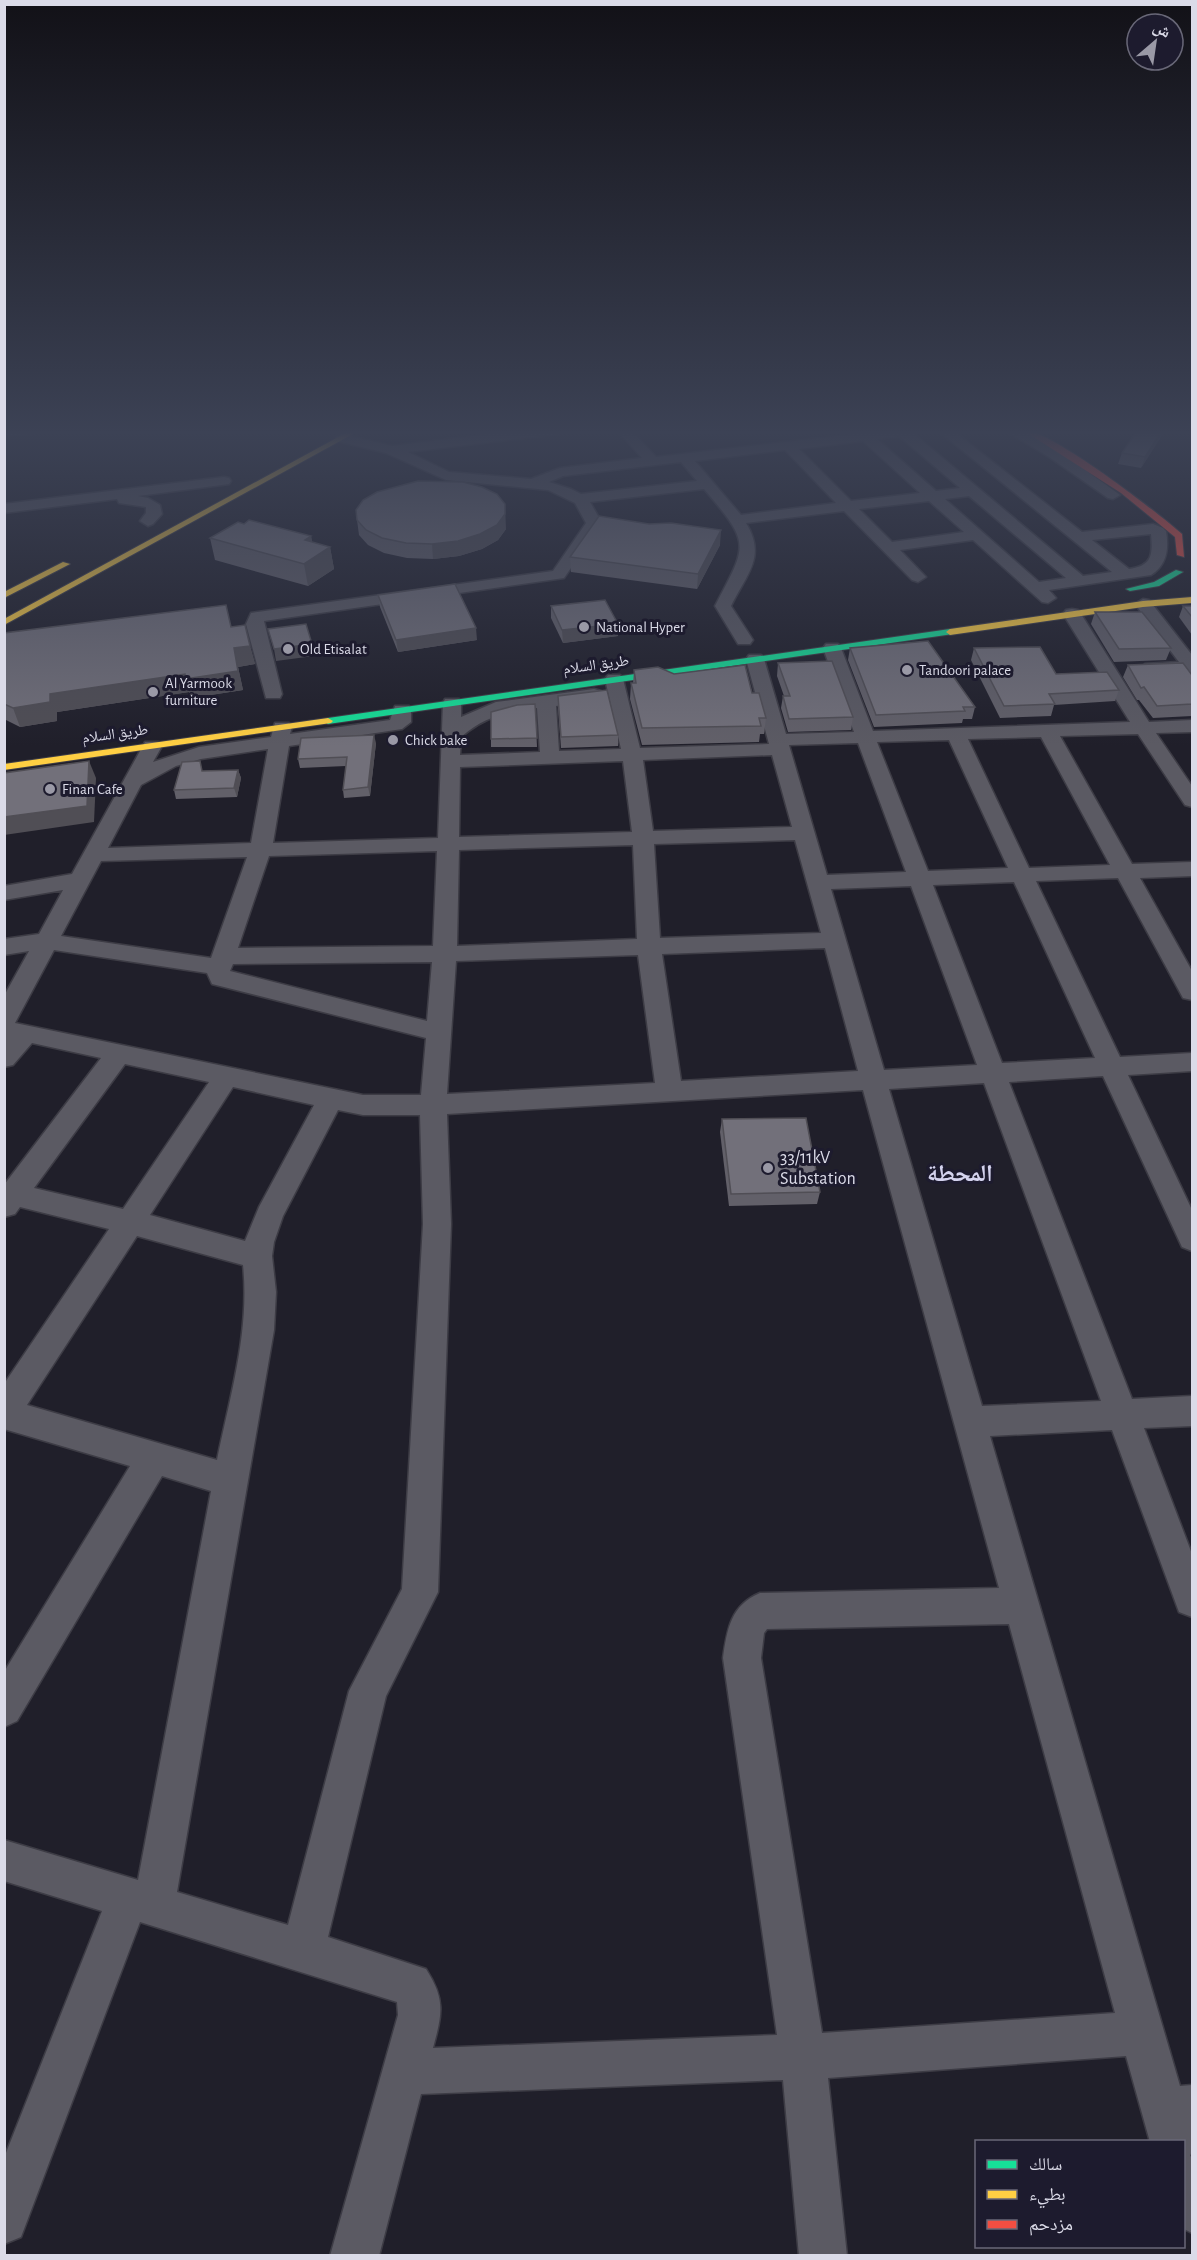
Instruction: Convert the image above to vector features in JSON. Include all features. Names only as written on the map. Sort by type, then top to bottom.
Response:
[{"type":"main road","points":[[4,623],[166,534]]},
{"type":"main road","points":[[1026,601],[1042,593],[1141,587],[1184,577],[1177,560],[1187,552],[1177,534]]},
{"type":"main road","points":[[4,596],[76,558]]},
{"type":"main road","points":[[789,654],[887,640],[1074,619],[1192,600]]},
{"type":"main road","points":[[1147,609],[1192,610]]},
{"type":"main road","name":"طريق السلام","points":[[402,710],[452,703],[494,702],[615,685],[662,672]]},
{"type":"main road","points":[[269,701],[287,704]]},
{"type":"main road","name":"طريق السلام","points":[[4,767],[152,746],[280,734]]},
{"type":"street","points":[[269,701],[255,624],[257,617],[558,575],[591,534]]},
{"type":"street","points":[[744,534],[749,545],[748,551],[723,606],[749,650],[779,744],[1143,2033],[1177,2120]]},
{"type":"street","points":[[876,534],[918,577]]},
{"type":"street","points":[[1024,534],[1080,582]]},
{"type":"street","points":[[1077,534],[1126,575]]},
{"type":"street","points":[[1080,537],[1101,534]]},
{"type":"street","points":[[888,547],[975,535],[1042,593],[1080,582],[1145,572],[1153,568],[1161,548],[1159,534]]},
{"type":"street","points":[[1147,609],[1192,666]]},
{"type":"street","points":[[1074,619],[1105,670],[1191,798]]},
{"type":"street","points":[[832,648],[1190,1586]]},
{"type":"street","points":[[662,672],[666,680],[674,682],[749,650],[787,666],[791,662],[789,654]]},
{"type":"street","points":[[1105,670],[1192,666]]},
{"type":"street","points":[[451,735],[494,702],[546,701],[615,685],[632,755],[643,837],[649,948],[669,1091]]},
{"type":"street","points":[[546,701],[550,757]]},
{"type":"street","points":[[303,1951],[368,1691],[420,1592],[437,1224],[433,1105],[445,954],[450,844],[452,703]]},
{"type":"street","points":[[132,782],[156,768],[184,757],[280,734],[395,725],[401,722],[402,710]]},
{"type":"street","points":[[451,760],[632,755],[865,737],[1192,726]]},
{"type":"street","points":[[1047,731],[1192,992]]},
{"type":"street","points":[[280,734],[261,849],[221,961],[218,971],[221,978],[440,1033]]},
{"type":"street","points":[[957,734],[1192,1239]]},
{"type":"street","points":[[4,1020],[152,746]]},
{"type":"street","points":[[92,855],[804,833]]},
{"type":"street","points":[[818,882],[1192,869]]},
{"type":"street","points":[[4,893],[79,880]]},
{"type":"street","points":[[4,947],[46,941],[221,961],[834,940]]},
{"type":"street","points":[[4,1058],[16,1032],[363,1105],[433,1105],[1192,1062]]},
{"type":"street","points":[[120,1053],[9,1200],[130,1222],[257,1256]]},
{"type":"street","points":[[226,1077],[4,1413],[230,1480]]},
{"type":"street","points":[[4,2220],[141,1902],[230,1480],[259,1330],[261,1292],[257,1256],[263,1228],[331,1099]]},
{"type":"street","points":[[970,1422],[1192,1411]]},
{"type":"street","points":[[4,1708],[154,1458]]},
{"type":"street","points":[[823,2256],[803,2057],[742,1658],[744,1635],[750,1619],[760,1611],[1022,1606]]},
{"type":"street","points":[[4,1860],[411,1984],[418,1997],[420,2015],[354,2256]]},
{"type":"street","points":[[405,2072],[803,2057],[1143,2033]]},
{"type":"street","points":[[1185,2181],[1192,2209]]},
{"type":"building","points":[[216,534],[305,534],[311,536],[305,540],[330,547],[304,564],[210,538]]},
{"type":"building","points":[[375,534],[479,534],[458,541],[432,544],[406,543]]},
{"type":"building","points":[[586,534],[719,534],[698,574],[570,557]]},
{"type":"building","points":[[455,584],[476,628],[396,640],[378,595]]},
{"type":"building","points":[[605,600],[618,624],[562,630],[551,606]]},
{"type":"building","points":[[226,605],[231,627],[245,625],[250,646],[234,648],[238,671],[185,679],[185,674],[50,694],[50,702],[13,708],[4,704],[4,633]]},
{"type":"building","points":[[1183,606],[1192,606],[1192,617]]},
{"type":"building","points":[[1095,612],[1142,612],[1171,648],[1119,649]]},
{"type":"building","points":[[306,624],[312,644],[274,649],[268,629]]},
{"type":"building","points":[[928,641],[975,707],[963,707],[965,711],[876,715],[850,648]]},
{"type":"building","points":[[1040,647],[1056,674],[1107,672],[1119,690],[1049,694],[1055,704],[1004,706],[974,648]]},
{"type":"building","points":[[832,661],[853,717],[789,719],[783,696],[790,696],[778,663]]},
{"type":"building","points":[[1183,663],[1192,675],[1192,704],[1157,706],[1144,687],[1141,688],[1128,665]]},
{"type":"building","points":[[745,665],[752,693],[759,693],[766,718],[759,718],[761,726],[642,728],[631,683],[636,683],[634,670],[658,667],[674,674]]},
{"type":"building","points":[[607,690],[618,735],[561,737],[558,696]]},
{"type":"building","points":[[535,704],[537,738],[491,739],[491,712],[517,705]]},
{"type":"building","points":[[374,735],[368,787],[343,790],[347,757],[298,759],[301,738]]},
{"type":"building","points":[[89,761],[87,806],[4,817],[4,773]]},
{"type":"building","points":[[200,761],[202,771],[238,770],[234,788],[174,790],[182,762]]},
{"type":"building","name":"33/11kV Substation","points":[[806,1118],[820,1192],[731,1194],[722,1119]]},
{"type":"traffic: fast","points":[[1130,589],[1156,584],[1179,572]]},
{"type":"traffic: fast","points":[[328,721],[950,632]]},
{"type":"traffic: slow","points":[[4,623],[166,534]]},
{"type":"traffic: slow","points":[[4,596],[66,564]]},
{"type":"traffic: slow","points":[[950,632],[1143,604],[1192,600]]},
{"type":"traffic: slow","points":[[4,767],[328,721]]},
{"type":"traffic: jam","points":[[1177,534],[1181,555]]},
{"type":"place","name":"National Hyper","points":[[584,627]]},
{"type":"place","name":"Old Etisalat","points":[[288,649]]},
{"type":"place","name":"Tandoori palace","points":[[907,670]]},
{"type":"place","name":"Al Yarmook furniture","points":[[153,692]]},
{"type":"place","name":"Chick bake","points":[[393,740]]},
{"type":"place","name":"Finan Cafe","points":[[50,789]]},
{"type":"place","name":"33/11kV Substation","points":[[768,1168]]},
{"type":"district","name":"المحطة","points":[[960,1174]]}]
